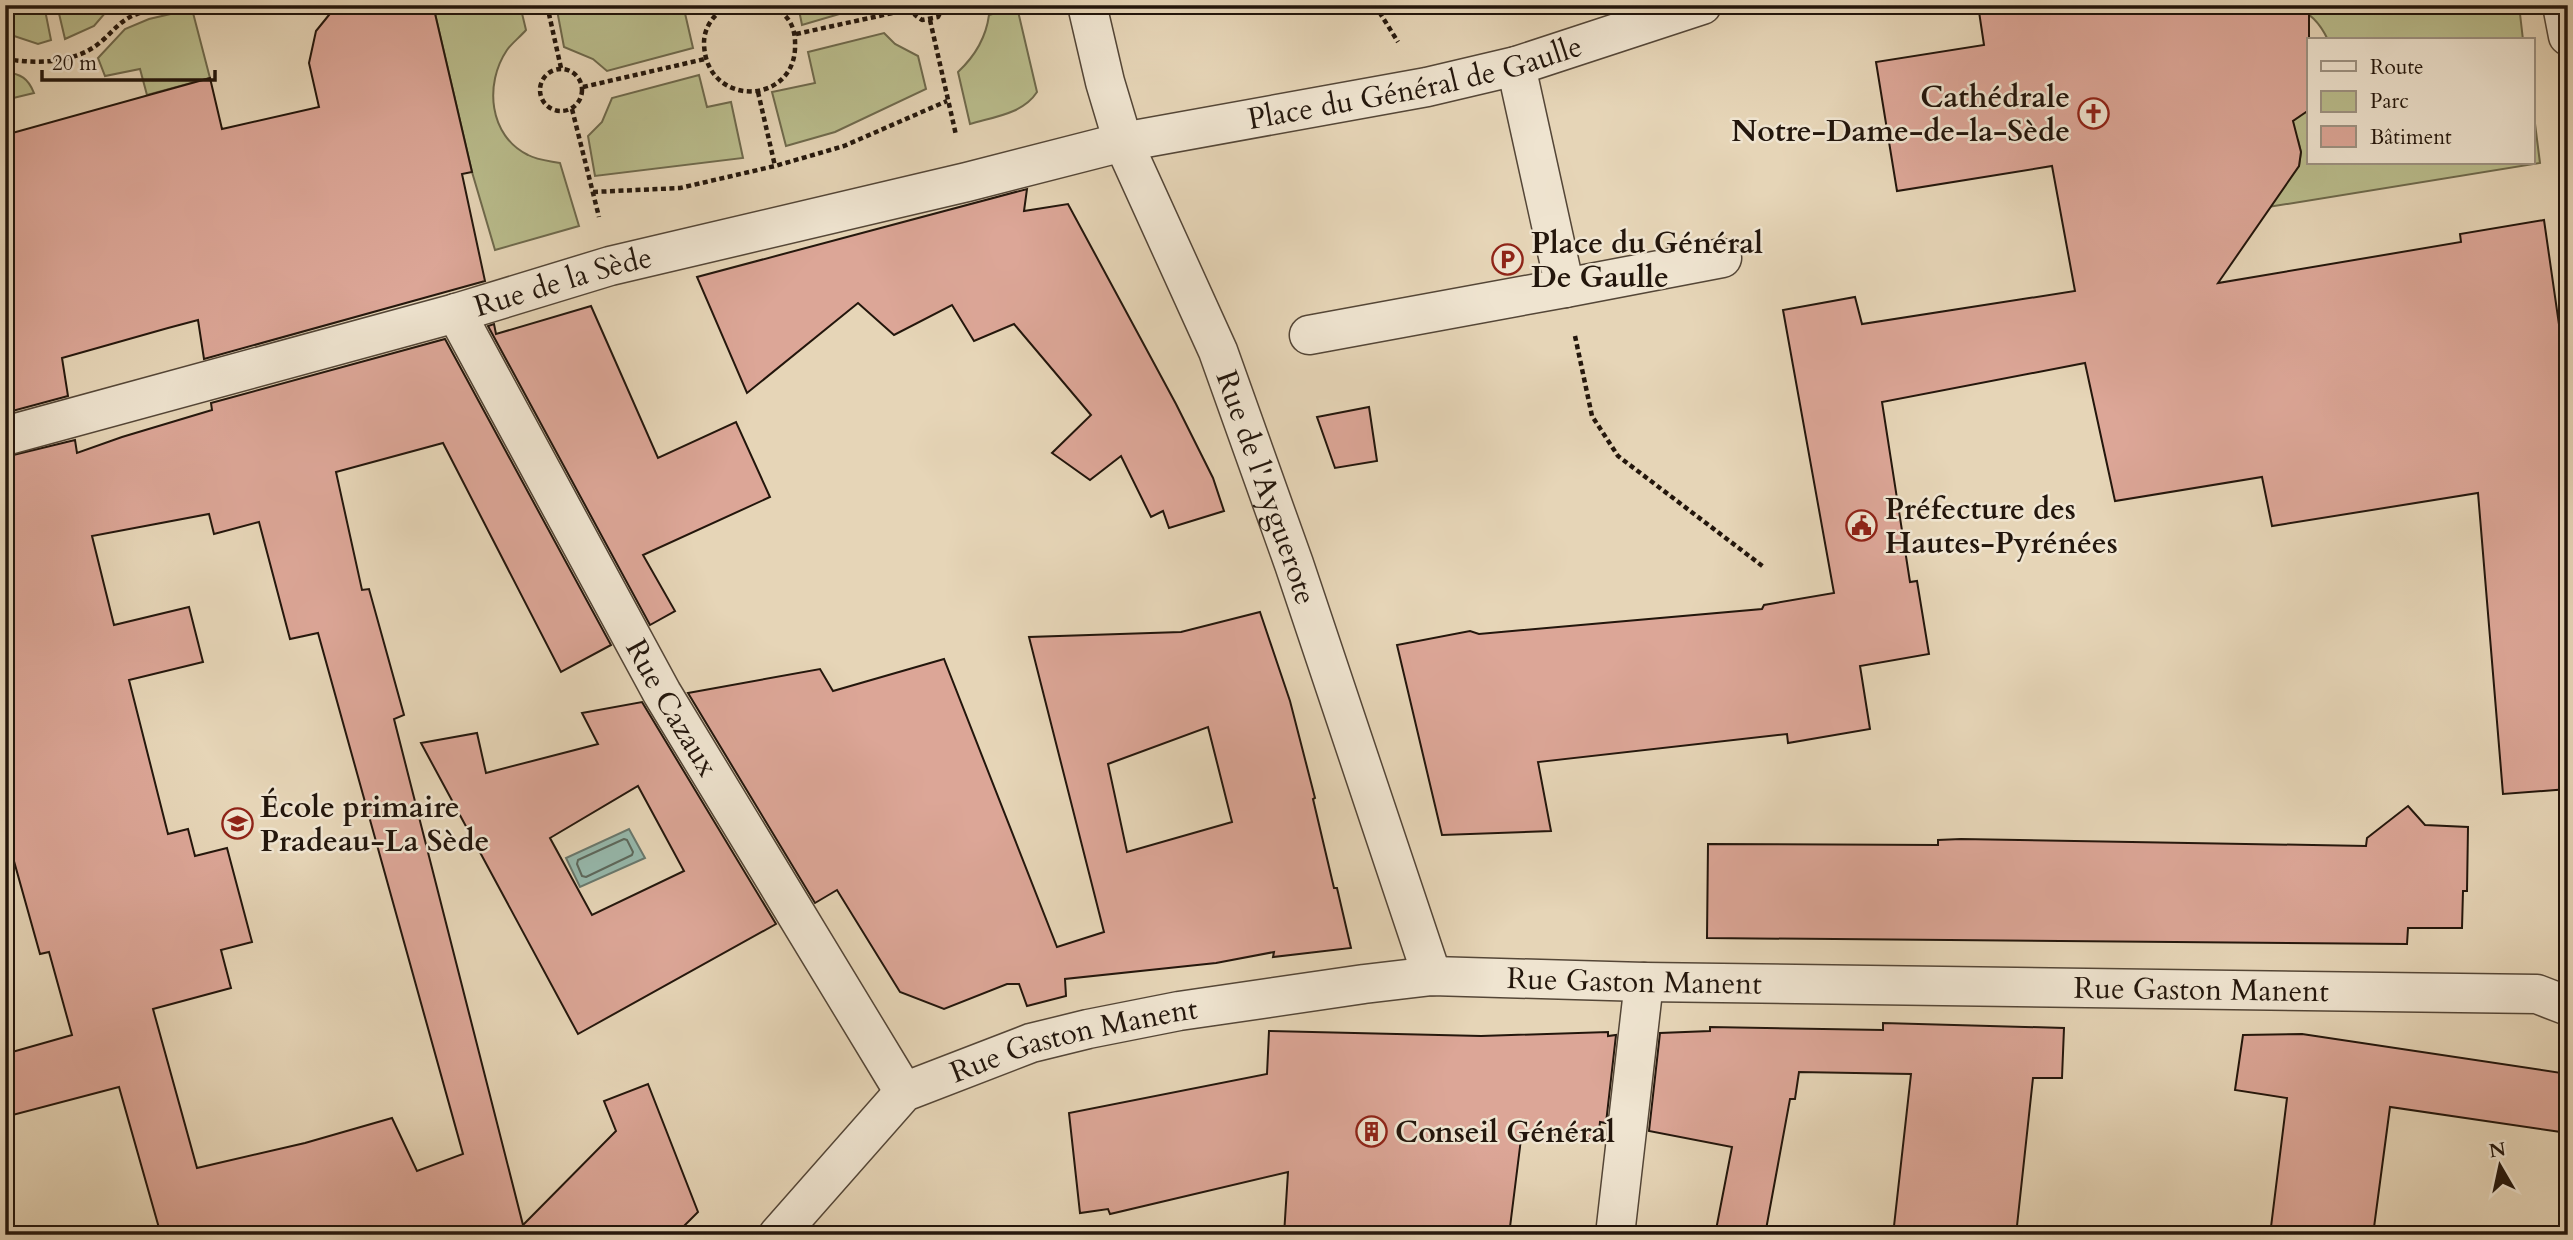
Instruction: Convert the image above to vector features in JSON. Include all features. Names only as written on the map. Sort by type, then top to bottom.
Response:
[{"type":"street","name":"Rue de l'Ayguerote","points":[[1087,5],[1105,82],[1123,142],[1217,351],[1294,564],[1432,976]]},
{"type":"street","name":"Place du Général de Gaulle","points":[[1123,142],[1427,87],[1516,66],[1702,5]]},
{"type":"street","points":[[2562,5],[2568,36]]},
{"type":"street","points":[[1516,66],[1565,288]]},
{"type":"street","name":"Rue de la Sède","points":[[5,436],[456,313],[610,265],[967,182],[1123,142]]},
{"type":"street","points":[[1309,335],[1722,258]]},
{"type":"street","name":"Rue Cazaux","points":[[456,313],[662,693],[904,1092]]},
{"type":"street","name":"Rue Gaston Manent","points":[[778,1235],[904,1092],[1031,1043],[1088,1029],[1180,1011],[1432,976],[1644,982],[2537,995],[2568,1006]]},
{"type":"street","points":[[1615,1235],[1644,982]]},
{"type":"path","points":[[5,59],[44,62],[84,54],[120,23],[136,14],[174,5]]},
{"type":"path","points":[[547,5],[561,68]]},
{"type":"path","points":[[729,5],[717,12],[704,33],[705,58],[716,78],[735,90],[758,92],[780,81],[794,61],[796,34],[785,14],[772,5]]},
{"type":"path","points":[[796,34],[911,7],[922,20],[930,20],[938,17],[944,5]]},
{"type":"path","points":[[930,20],[967,182]]},
{"type":"path","points":[[583,87],[705,58]]},
{"type":"path","points":[[561,68],[571,70],[579,77],[583,87],[580,100],[572,109],[559,112],[547,106],[540,95],[540,82],[548,72],[561,68]]},
{"type":"path","points":[[758,92],[775,166]]},
{"type":"path","points":[[593,192],[680,188],[775,166],[844,146],[947,101]]},
{"type":"path","points":[[572,109],[610,265]]},
{"type":"path","points":[[1565,288],[1592,416],[1618,456],[1765,568]]},
{"type":"green space","points":[[5,5],[44,5],[51,40],[38,44],[5,33]]},
{"type":"green space","points":[[57,5],[112,5],[94,26],[65,39]]},
{"type":"green space","points":[[433,5],[520,5],[526,30],[509,47],[500,63],[493,93],[494,108],[505,135],[515,146],[532,157],[560,163],[579,226],[495,250],[472,172]]},
{"type":"green space","points":[[567,5],[698,5],[684,9],[693,48],[607,71],[593,59],[564,47],[557,10]]},
{"type":"green space","points":[[798,5],[870,5],[802,25]]},
{"type":"green space","points":[[2291,5],[2519,5],[2523,38],[2327,38],[2322,28],[2304,11]]},
{"type":"green space","points":[[1017,7],[1037,92],[1016,110],[970,124],[958,72],[978,46],[989,15]]},
{"type":"green space","points":[[192,9],[210,78],[147,95],[140,69],[105,76],[98,58],[125,29],[149,19]]},
{"type":"green space","points":[[884,33],[895,44],[918,56],[926,89],[835,132],[786,146],[772,92],[815,83],[808,52]]},
{"type":"green space","points":[[5,72],[23,78],[34,93],[5,100]]},
{"type":"green space","points":[[699,75],[707,107],[731,102],[743,158],[595,176],[588,136],[602,122],[612,98]]},
{"type":"green space","points":[[2307,111],[2307,164],[2534,164],[2250,210],[2299,166],[2301,152],[2298,140],[2282,123]]},
{"type":"green space","points":[[2534,116],[2540,163],[2534,164]]},
{"type":"water","points":[[629,829],[645,858],[580,887],[566,858]]},
{"type":"building","points":[[351,5],[433,5],[472,172],[462,174],[485,281],[204,359],[198,320],[168,328],[62,358],[68,396],[5,413],[5,135],[210,78],[222,129],[319,107],[309,63],[316,31],[333,10]]},
{"type":"building","points":[[1978,5],[2309,5],[2307,111],[2293,121],[2301,152],[2299,166],[2218,283],[2461,242],[2460,234],[2544,220],[2568,387],[2568,789],[2503,794],[2478,493],[2272,526],[2262,477],[2115,501],[2085,363],[1882,402],[1910,582],[1917,581],[1929,654],[1860,666],[1870,729],[1788,743],[1787,734],[1538,762],[1551,831],[1442,835],[1397,645],[1470,631],[1479,634],[1762,609],[1764,605],[1834,593],[1783,310],[1855,297],[1862,324],[2075,291],[2052,166],[1897,191],[1876,62],[1984,45]]},
{"type":"building","points":[[1027,189],[1024,211],[1068,204],[1176,404],[1213,478],[1224,511],[1169,528],[1163,511],[1151,517],[1121,456],[1090,480],[1052,453],[1091,415],[1014,324],[974,341],[952,305],[894,335],[858,303],[747,393],[697,277]]},
{"type":"building","points":[[591,306],[658,458],[736,422],[770,497],[643,555],[675,611],[650,625],[488,326],[494,324],[496,334]]},
{"type":"building","points":[[445,339],[611,645],[561,672],[443,443],[336,472],[362,590],[369,589],[404,715],[394,719],[523,1225],[616,1131],[604,1101],[648,1084],[698,1212],[675,1235],[161,1235],[119,1087],[5,1117],[5,1054],[72,1035],[49,952],[40,954],[5,829],[5,457],[75,440],[77,453],[212,410],[211,403]],"holes":[[[209,514],[214,534],[259,522],[290,639],[318,633],[463,1154],[417,1171],[392,1118],[305,1143],[197,1168],[153,1009],[231,988],[221,950],[252,942],[227,848],[195,856],[188,829],[168,834],[129,680],[203,662],[189,607],[114,625],[92,536]]]},
{"type":"building","points":[[1369,407],[1377,461],[1335,468],[1317,417]]},
{"type":"building","points":[[1260,612],[1290,701],[1315,798],[1313,799],[1334,888],[1337,888],[1351,948],[1273,957],[1274,952],[1216,963],[1065,979],[1066,996],[1027,1006],[1019,984],[1007,984],[944,1009],[900,992],[837,890],[815,903],[688,693],[820,669],[833,691],[944,659],[1057,947],[1104,932],[1029,637],[1181,632]],"holes":[[[1208,727],[1232,822],[1127,852],[1108,764]]]},
{"type":"building","points":[[642,702],[776,924],[578,1034],[421,743],[477,733],[486,773],[598,744],[582,713]],"holes":[[[638,786],[684,871],[592,915],[550,838]]]},
{"type":"building","points":[[2408,806],[2425,825],[2468,827],[2467,891],[2463,891],[2462,928],[2408,928],[2407,944],[1707,938],[1708,844],[1938,845],[1938,840],[1961,839],[2366,846],[2367,838]]},
{"type":"building","points":[[1883,1023],[2064,1028],[2062,1078],[2033,1078],[2016,1235],[1893,1235],[1911,1074],[1799,1072],[1795,1099],[1790,1099],[1765,1235],[1715,1235],[1732,1147],[1649,1131],[1660,1033],[1710,1031],[1710,1027],[1883,1030]]},
{"type":"building","points":[[1269,1031],[1481,1036],[1608,1032],[1608,1036],[1616,1035],[1606,1123],[1600,1122],[1598,1140],[1522,1131],[1509,1235],[1284,1235],[1288,1172],[1110,1214],[1108,1209],[1080,1213],[1069,1113],[1267,1074]]},
{"type":"building","points":[[2302,1034],[2568,1074],[2568,1133],[2390,1107],[2373,1235],[2270,1235],[2287,1098],[2235,1090],[2243,1035]]},
{"type":"place","name":"Cathédrale Notre-Dame-de-la-Sède","points":[[2093,114]]},
{"type":"place","name":"Place du Général De Gaulle","points":[[1508,260]]},
{"type":"place","name":"Préfecture des Hautes-Pyrénées","points":[[1862,526]]},
{"type":"place","name":"École primaire Pradeau-La Sède","points":[[237,824]]},
{"type":"place","name":"Conseil Général","points":[[1372,1132]]}]
